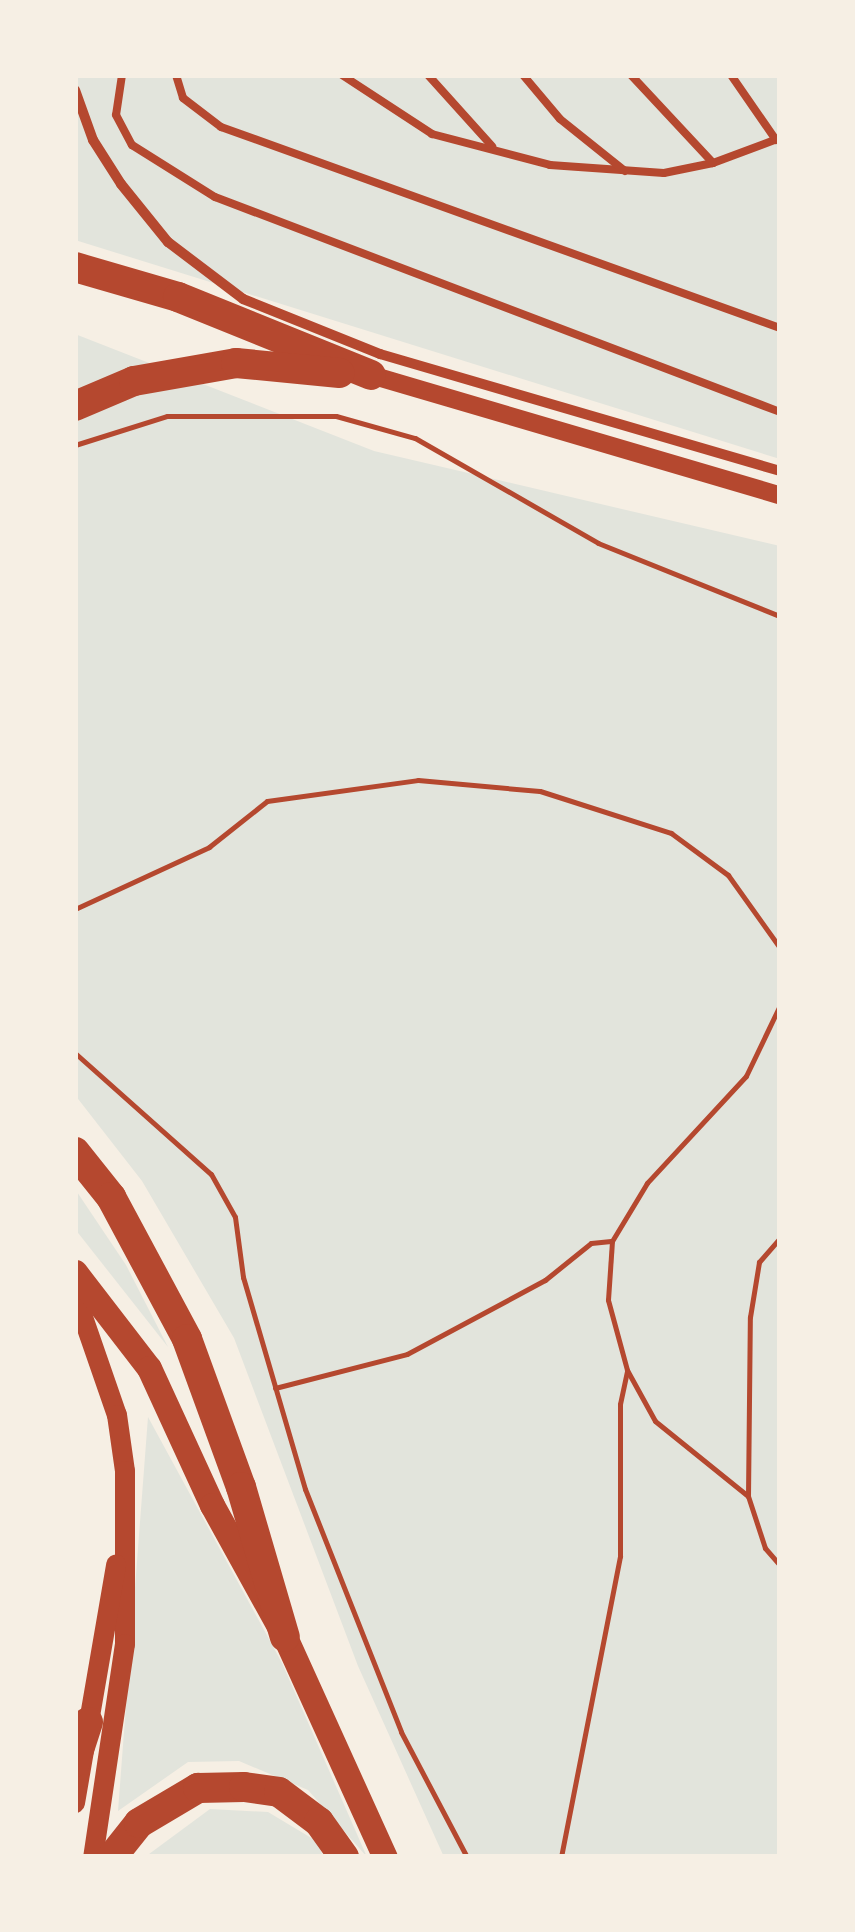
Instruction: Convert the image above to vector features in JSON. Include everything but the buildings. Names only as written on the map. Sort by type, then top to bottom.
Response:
[{"type":"highway","points":[[75,267],[178,297],[371,375]]},
{"type":"highway","points":[[75,406],[134,381],[236,363],[371,375]]},
{"type":"highway","points":[[75,1152],[111,1197],[186,1339],[286,1637]]},
{"type":"highway","points":[[75,1762],[88,1722]]},
{"type":"highway","points":[[112,1857],[139,1823],[198,1788],[244,1786],[279,1792],[319,1822],[344,1857]]},
{"type":"main road","points":[[75,1272],[150,1368],[212,1505],[286,1637],[385,1857]]},
{"type":"main road","points":[[75,1294],[117,1415],[125,1524],[125,1644],[93,1857]]},
{"type":"main road","points":[[75,1803],[125,1524]]},
{"type":"street","points":[[75,90],[93,140],[140,208],[168,242],[244,299],[380,354],[780,471]]},
{"type":"street","points":[[371,375],[780,496]]},
{"type":"lane","points":[[122,75],[116,114],[132,145],[215,197],[780,412]]},
{"type":"lane","points":[[176,75],[183,98],[221,127],[780,328]]},
{"type":"lane","points":[[342,75],[432,134],[550,166],[628,174],[713,163],[778,139],[731,75]]},
{"type":"lane","points":[[428,75],[493,148]]},
{"type":"lane","points":[[523,75],[560,120],[628,174]]},
{"type":"lane","points":[[631,75],[713,163]]},
{"type":"path","points":[[75,445],[167,416],[336,416],[415,438],[598,543],[780,616]]},
{"type":"path","points":[[75,909],[209,847],[267,801],[418,780],[540,790],[671,833],[728,875],[780,948]]},
{"type":"path","points":[[748,1496],[655,1421],[627,1370],[608,1300],[612,1241],[647,1183],[746,1076],[780,1005]]},
{"type":"path","points":[[75,1054],[211,1174],[234,1217],[243,1277],[305,1489],[401,1732],[467,1857]]},
{"type":"path","points":[[780,1238],[759,1262],[750,1317],[748,1496],[765,1548],[780,1566]]},
{"type":"path","points":[[276,1388],[407,1354],[546,1280],[590,1243],[612,1241]]},
{"type":"path","points":[[561,1857],[620,1556],[620,1404],[627,1370]]},
{"type":"shaded area","points":[[75,75],[780,75],[780,459],[75,240]]},
{"type":"shaded area","points":[[75,334],[374,451],[780,546],[780,1857],[444,1857],[358,1666],[234,1338],[142,1181],[75,1095]]},
{"type":"shaded area","points":[[75,1189],[126,1265],[168,1347],[75,1229]]},
{"type":"shaded area","points":[[148,1417],[282,1663],[367,1857],[308,1790],[239,1761],[188,1762],[118,1811]]},
{"type":"shaded area","points":[[210,1809],[268,1812],[318,1842],[323,1857],[145,1857]]}]
